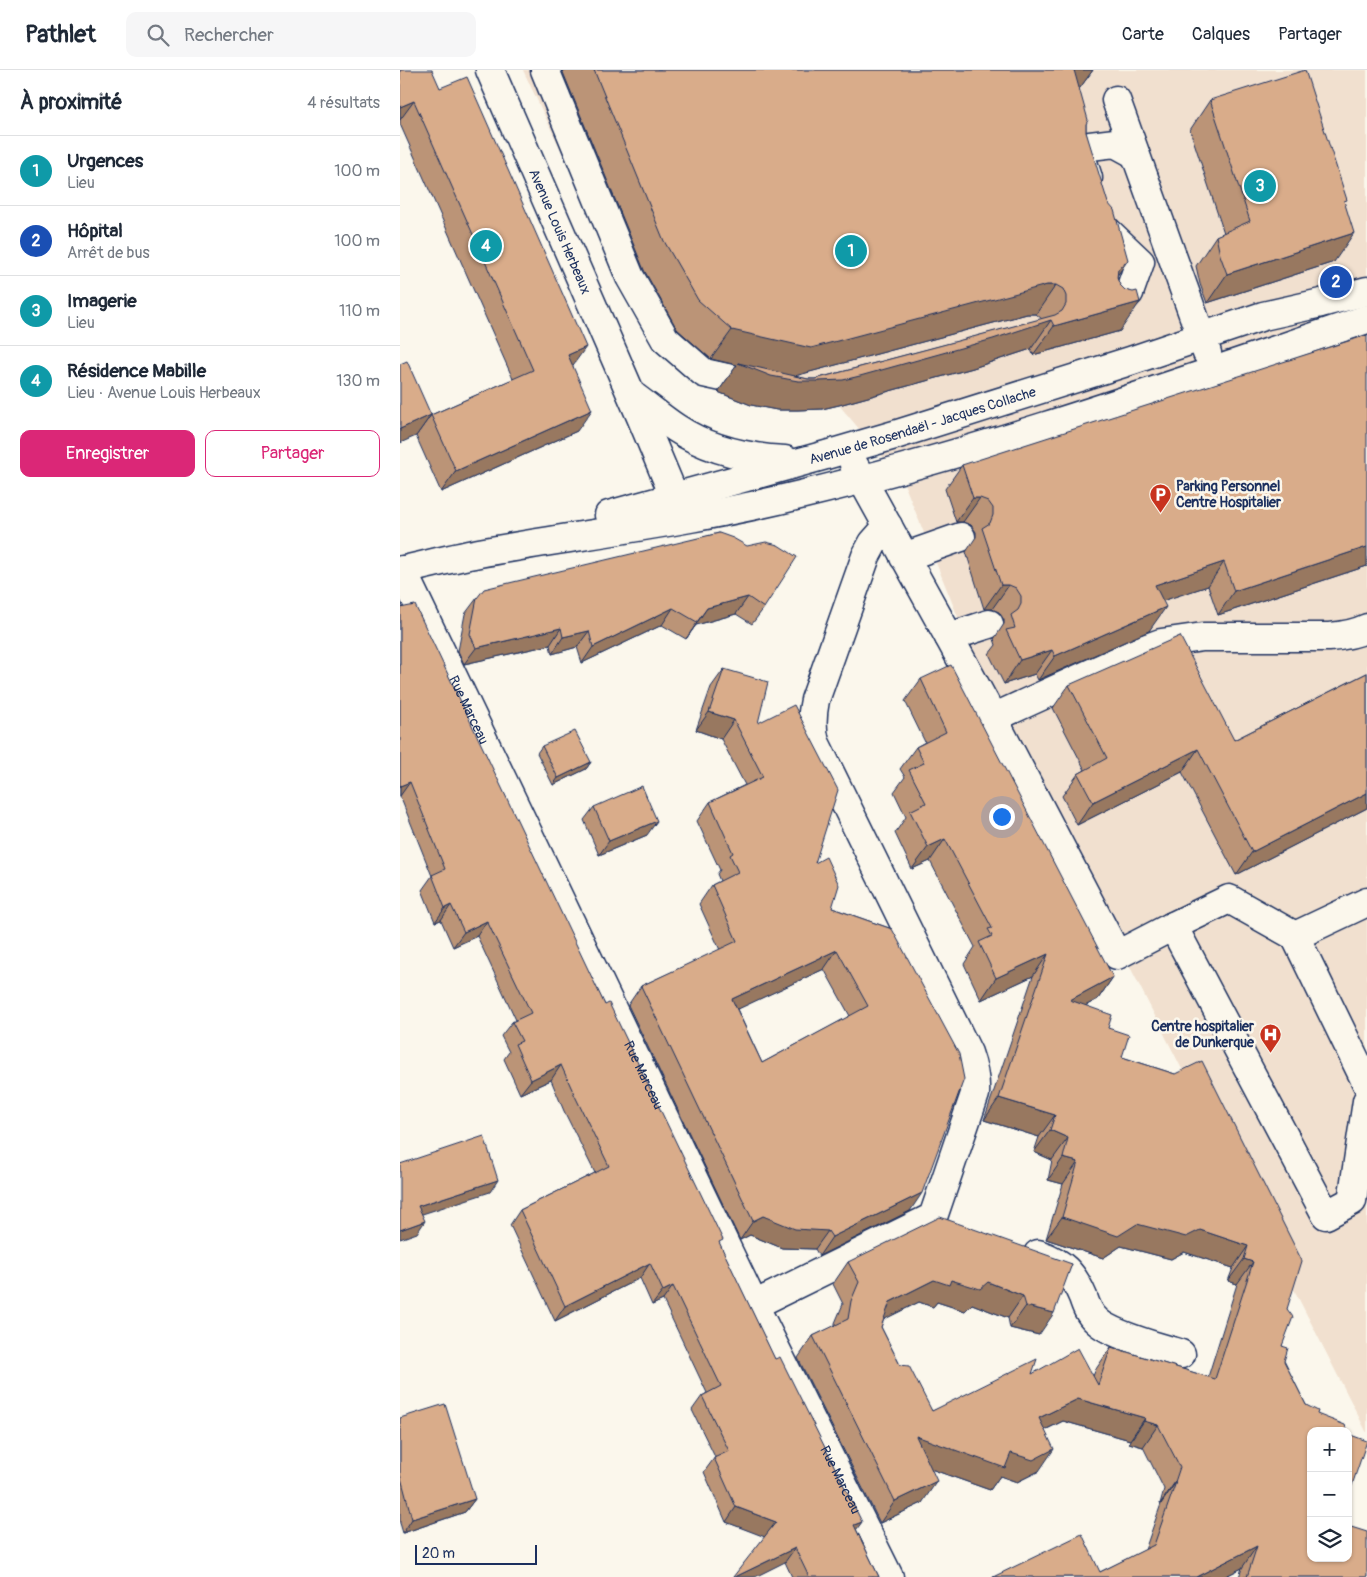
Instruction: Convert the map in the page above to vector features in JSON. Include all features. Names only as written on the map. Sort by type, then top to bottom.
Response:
[{"type":"street","name":"Avenue Louis Herbeaux","points":[[490,70],[679,508]]},
{"type":"street","points":[[545,70],[630,277],[665,339],[704,373],[791,393]]},
{"type":"street","points":[[1116,100],[1200,336],[1214,370]]},
{"type":"street","points":[[1112,305],[1129,293],[1140,262],[1103,227],[1081,156],[1090,146],[1115,143],[1136,154]]},
{"type":"street","name":"Avenue de Rosendaël - Jacques Collache","points":[[401,571],[679,508],[807,461],[999,403],[1263,316],[1321,304],[1367,291]]},
{"type":"street","name":"Avenue de Rosendaël - Jacques Collache","points":[[679,508],[764,504],[862,480],[1018,434],[1367,318]]},
{"type":"street","name":"Avenue Louis Herbeaux","points":[[631,394],[676,428],[709,445],[758,459],[807,461]]},
{"type":"street","points":[[846,449],[993,718],[1116,955],[1229,899],[1294,936],[1367,1084]]},
{"type":"street","points":[[888,526],[873,543],[866,556],[815,700],[812,730],[815,742],[968,1053],[973,1067],[976,1081],[973,1100],[933,1217]]},
{"type":"street","points":[[904,557],[961,537]]},
{"type":"street","name":"Rue Marceau","points":[[401,571],[754,1305],[889,1577]]},
{"type":"street","points":[[949,637],[989,624]]},
{"type":"street","points":[[993,718],[1161,643],[1203,637],[1329,637],[1345,635],[1367,628]]},
{"type":"street","points":[[1294,936],[1367,902]]},
{"type":"street","points":[[1173,926],[1326,1215],[1352,1201],[1367,1100]]},
{"type":"street","points":[[754,1305],[933,1217],[960,1226]]},
{"type":"street","points":[[1016,1246],[1052,1259],[1064,1267],[1079,1288],[1090,1314],[1105,1328],[1181,1354]]},
{"type":"shaded area","name":"Centre hospitalier de Dunkerque","points":[[523,70],[1367,70],[1367,1433],[981,674],[903,481],[839,405],[822,409],[777,410],[751,405],[721,394],[709,387],[643,327],[628,302],[584,199]]},
{"type":"building","points":[[400,70],[432,70],[440,88],[467,77],[586,347],[568,355],[592,410],[456,471],[431,415],[533,370],[414,101],[400,107]]},
{"type":"building","points":[[594,70],[1074,70],[1088,120],[1086,132],[1108,203],[1114,210],[1128,260],[1118,269],[1117,278],[1125,290],[1137,291],[1140,302],[1054,326],[1051,320],[993,339],[843,380],[798,381],[771,376],[738,363],[815,379],[1055,315],[1062,311],[1066,304],[1066,296],[1063,289],[1056,285],[1047,285],[811,348],[732,330],[698,300],[664,241]]},
{"type":"building","points":[[1305,70],[1347,200],[1344,201],[1354,233],[1227,274],[1216,236],[1250,221],[1210,100]]},
{"type":"building","name":"Parking Personnel Centre Hospitalier","points":[[1367,335],[1367,547],[1234,591],[1224,562],[1155,585],[1166,607],[1055,656],[1052,650],[1020,660],[1006,630],[1015,628],[1011,615],[1018,610],[1021,604],[1021,596],[1016,588],[1009,585],[1001,585],[982,528],[990,523],[993,508],[988,501],[973,498],[962,465]]},
{"type":"building","points":[[407,361],[431,415],[400,429],[400,364]]},
{"type":"building","points":[[719,533],[747,546],[766,542],[778,545],[797,557],[764,608],[748,597],[707,608],[697,622],[673,608],[593,647],[589,631],[563,637],[561,628],[476,648],[470,634],[477,598],[484,589]]},
{"type":"building","points":[[415,605],[605,1005],[609,1003],[723,1240],[719,1242],[775,1359],[780,1357],[862,1522],[854,1525],[879,1577],[809,1577],[795,1548],[733,1577],[776,1522],[736,1507],[714,1458],[729,1451],[702,1396],[721,1386],[673,1286],[663,1291],[650,1263],[565,1306],[520,1210],[609,1166],[561,1065],[531,1080],[515,1044],[522,1041],[512,1022],[531,1013],[487,921],[464,932],[451,905],[445,908],[432,875],[445,869],[410,782],[400,786],[400,608]]},
{"type":"building","points":[[1180,636],[1234,740],[1367,673],[1367,793],[1252,852],[1198,749],[1093,802],[1078,774],[1107,758],[1069,685]]},
{"type":"building","points":[[951,665],[1113,977],[1070,1000],[1112,1015],[1108,1028],[1129,1035],[1122,1057],[1175,1074],[1202,1061],[1302,1261],[1287,1309],[1293,1317],[1282,1346],[1288,1348],[1284,1361],[1306,1405],[1318,1411],[1317,1414],[1345,1425],[1346,1427],[1307,1427],[1307,1562],[1352,1562],[1352,1527],[1367,1532],[1367,1577],[1247,1577],[1257,1546],[1196,1577],[993,1577],[1082,1534],[1100,1572],[1154,1545],[1180,1467],[1158,1425],[1144,1421],[1145,1418],[1078,1399],[1039,1418],[1054,1449],[1033,1460],[1011,1453],[1005,1468],[916,1436],[937,1481],[895,1501],[813,1336],[848,1319],[851,1301],[859,1282],[848,1262],[940,1217],[1072,1264],[1054,1313],[1026,1306],[1023,1296],[988,1282],[980,1289],[951,1280],[949,1285],[934,1280],[890,1302],[881,1327],[900,1365],[909,1366],[932,1411],[1037,1359],[1032,1374],[1078,1348],[1098,1385],[1111,1347],[1215,1379],[1253,1262],[1244,1259],[1248,1246],[1200,1230],[1186,1237],[1137,1224],[1118,1236],[1062,1217],[1078,1162],[1063,1158],[1068,1138],[1050,1130],[1055,1115],[999,1098],[1048,954],[996,978],[979,942],[992,936],[988,929],[992,928],[945,839],[928,847],[910,811],[926,803],[909,770],[924,763],[916,747],[946,732],[921,679]]},
{"type":"building","points":[[724,669],[768,682],[758,723],[794,705],[838,790],[815,863],[826,857],[839,885],[832,908],[892,929],[959,1054],[964,1079],[922,1193],[832,1237],[828,1231],[795,1229],[763,1216],[753,1221],[641,986],[737,941],[712,885],[738,872],[730,855],[733,853],[710,802],[763,777],[734,720],[709,712]],"holes":[[[837,950],[868,1006],[762,1063],[732,999]]]},
{"type":"building","points":[[575,731],[591,762],[558,778],[542,746]]},
{"type":"building","points":[[642,786],[657,821],[609,841],[594,807]]},
{"type":"building","points":[[484,1136],[498,1180],[418,1206],[425,1221],[400,1230],[400,1164]]},
{"type":"building","points":[[445,1404],[475,1499],[412,1519],[400,1474],[400,1418]]},
{"type":"building","points":[[1352,1435],[1367,1441],[1352,1485]]},
{"type":"place","name":"Imagerie","points":[[1260,186]]},
{"type":"place","name":"Résidence Mabille","points":[[486,246]]},
{"type":"place","name":"Urgences","points":[[851,251]]},
{"type":"place","name":"Hôpital","points":[[1336,282]]},
{"type":"place","name":"Parking Personnel Centre Hospitalier","points":[[1160,513]]},
{"type":"place","name":"Centre hospitalier de Dunkerque","points":[[1270,1053]]}]
